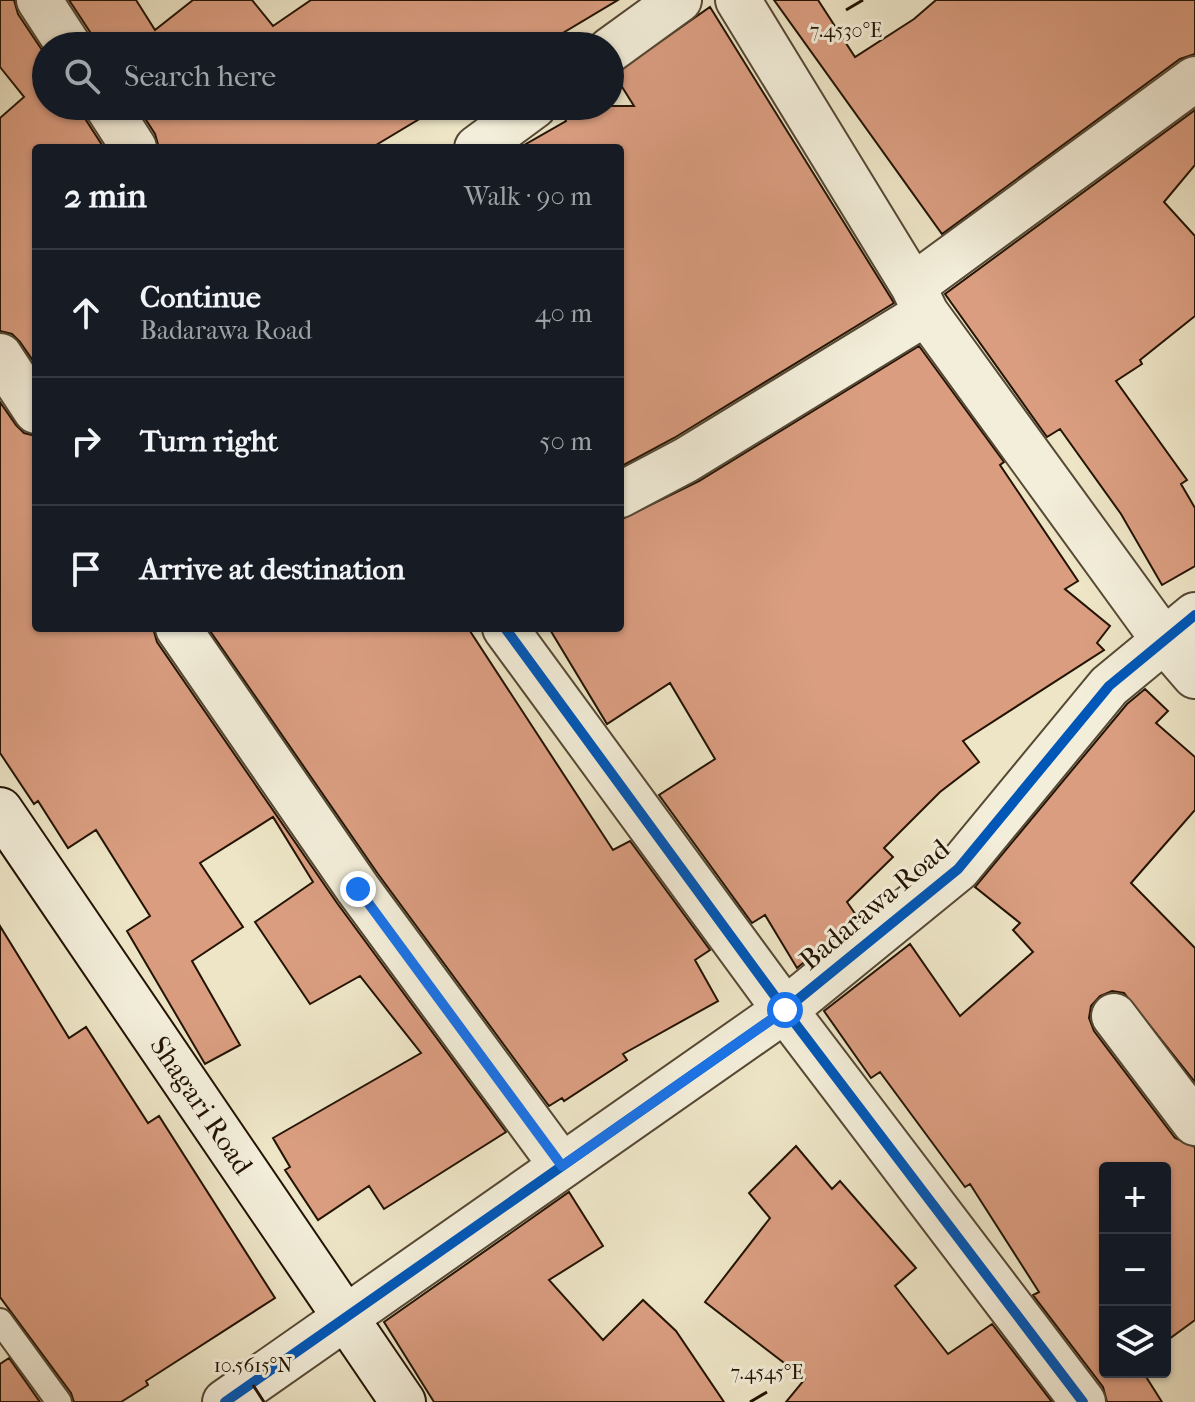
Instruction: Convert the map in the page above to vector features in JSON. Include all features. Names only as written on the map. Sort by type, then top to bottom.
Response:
[{"type":"street","points":[[39,0],[60,32]]},
{"type":"street","points":[[624,40],[679,0]]},
{"type":"street","points":[[738,0],[920,300],[1179,627],[1195,676]]},
{"type":"street","points":[[624,493],[686,460],[920,300],[1195,79]]},
{"type":"street","points":[[116,120],[131,144]]},
{"type":"street","points":[[482,144],[515,120]]},
{"type":"street","points":[[0,356],[32,405]]},
{"type":"street","name":"Badarawa Road","points":[[225,1402],[785,1010],[958,869],[1109,686],[1179,627]]},
{"type":"street","points":[[181,632],[358,889],[562,1166]]},
{"type":"street","points":[[508,632],[785,1010],[1083,1402]]},
{"type":"street","name":"Shagari Road","points":[[0,810],[403,1402]]},
{"type":"street","points":[[1114,1016],[1195,1123]]},
{"type":"lane","points":[[0,1321],[59,1402]]},
{"type":"building","points":[[0,0],[14,0],[18,14],[32,35],[32,120],[86,120],[101,144],[32,144],[32,359],[12,334],[0,331],[0,118],[24,97],[0,67]]},
{"type":"building","points":[[69,0],[136,0],[155,30],[193,0],[252,0],[273,26],[311,0],[618,0],[564,32],[90,32]]},
{"type":"building","points":[[774,0],[818,0],[855,57],[914,19],[936,0],[1195,0],[1195,54],[1180,59],[942,234]]},
{"type":"building","points":[[710,7],[894,303],[674,438],[624,465],[624,144],[526,144],[566,120],[624,120],[624,106],[634,106],[624,90],[624,67]]},
{"type":"building","points":[[1195,110],[1195,165],[1164,202],[1195,236],[1195,316],[1140,360],[1142,364],[1116,381],[1187,480],[1181,484],[1195,508],[1195,566],[1162,585],[1121,514],[1060,429],[1047,437],[945,294]]},
{"type":"building","points":[[146,120],[418,120],[378,144],[158,144]]},
{"type":"building","points":[[919,346],[1004,462],[1000,465],[1078,581],[1065,589],[1110,626],[1097,643],[1104,650],[963,741],[979,762],[940,792],[884,848],[893,857],[847,902],[858,918],[797,968],[765,915],[752,923],[659,795],[715,759],[670,683],[607,724],[551,632],[624,632],[624,518],[699,481]]},
{"type":"building","points":[[0,402],[16,425],[24,433],[32,435],[32,632],[154,632],[157,642],[337,903],[506,1132],[384,1209],[369,1186],[318,1220],[285,1170],[290,1167],[273,1138],[421,1053],[360,976],[310,1004],[255,922],[313,882],[273,817],[200,863],[243,927],[192,961],[240,1045],[205,1064],[127,931],[150,916],[96,830],[68,848],[38,801],[34,804],[0,753]]},
{"type":"building","points":[[211,632],[471,632],[613,850],[630,841],[710,950],[695,960],[718,1001],[623,1054],[627,1060],[564,1101],[562,1098],[549,1106],[378,874]]},
{"type":"building","points":[[1145,689],[1168,711],[1156,723],[1195,757],[1195,810],[1131,883],[1195,948],[1195,1082],[1124,993],[1112,991],[1100,996],[1091,1006],[1089,1018],[1094,1031],[1175,1138],[1195,1147],[1195,1320],[1171,1338],[1171,1162],[1099,1162],[1099,1378],[1147,1378],[1162,1402],[1107,1402],[1103,1387],[1033,1295],[1039,1292],[970,1184],[965,1187],[880,1072],[871,1078],[824,1011],[910,944],[960,1016],[1033,952],[1013,930],[1020,923],[975,887],[1127,704]]},
{"type":"building","points":[[0,926],[69,1038],[86,1027],[148,1123],[159,1116],[275,1298],[146,1381],[148,1385],[121,1402],[74,1402],[71,1393],[0,1297]]},
{"type":"building","points":[[796,1146],[832,1189],[840,1181],[916,1268],[895,1286],[948,1354],[992,1324],[1052,1402],[786,1402],[805,1379],[705,1302],[770,1218],[749,1193]]},
{"type":"building","points":[[569,1192],[603,1246],[549,1280],[603,1340],[643,1300],[676,1331],[724,1402],[434,1402],[384,1322]]},
{"type":"building","points":[[9,1358],[40,1402],[0,1402],[0,1364]]},
{"type":"cycle path","points":[[225,1402],[785,1010],[958,869],[1109,686],[1195,615]]},
{"type":"cycle path","points":[[508,632],[785,1010],[1083,1402]]},
{"type":"route","points":[[358,889],[562,1166],[785,1010]]}]
